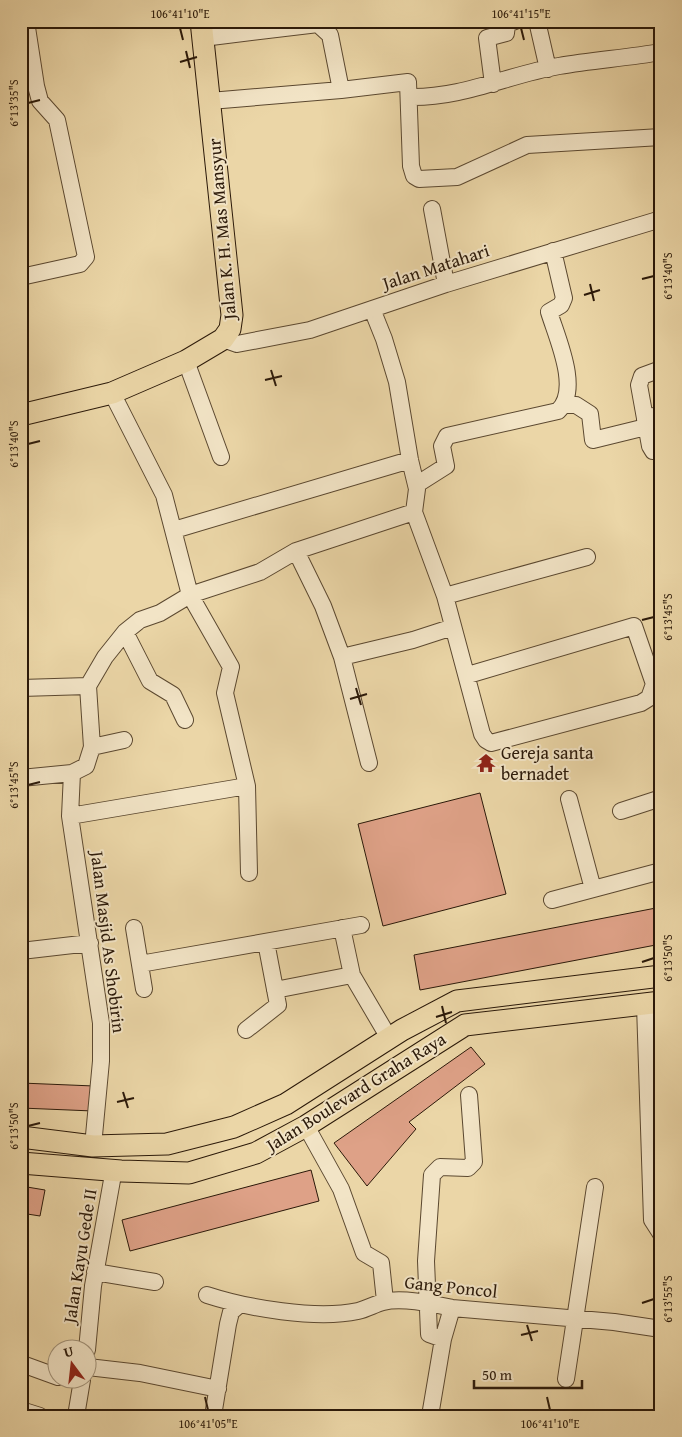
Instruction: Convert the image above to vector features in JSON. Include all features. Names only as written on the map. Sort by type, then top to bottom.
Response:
[{"type":"main road","name":"Jalan K. H. Mas Mansyur","points":[[21,415],[112,393],[186,361],[223,339],[230,329],[232,316],[202,30]]},
{"type":"main road","name":"Jalan Boulevard Graha Raya","points":[[21,1137],[93,1146],[167,1144],[234,1127],[286,1104],[389,1038],[457,1001],[661,976]]},
{"type":"main road","points":[[457,1001],[465,1025]]},
{"type":"main road","name":"Jalan Boulevard Graha Raya","points":[[21,1163],[189,1173],[256,1153],[306,1126],[465,1025],[653,1003]]},
{"type":"street","points":[[21,278],[80,264],[86,257],[57,120],[40,101],[36,86],[26,21]]},
{"type":"street","points":[[493,84],[488,38],[506,33],[507,24],[515,21]]},
{"type":"street","points":[[537,21],[548,69]]},
{"type":"street","points":[[202,30],[318,24],[330,35],[341,90]]},
{"type":"street","points":[[410,97],[426,97],[493,84],[548,69],[661,52]]},
{"type":"street","points":[[210,101],[341,90],[408,82],[411,166],[414,176],[419,179],[457,177],[527,145],[661,137]]},
{"type":"street","points":[[432,209],[446,284]]},
{"type":"street","name":"Jalan Matahari","points":[[223,339],[237,344],[310,330],[446,284],[661,219]]},
{"type":"street","points":[[416,485],[446,466],[442,446],[447,436],[558,411],[564,405],[569,387],[562,352],[549,312],[561,305],[564,298],[553,252]]},
{"type":"street","points":[[372,309],[384,339],[397,382],[416,485],[414,512],[445,596],[468,675],[482,734],[486,740],[491,743],[641,704],[649,698],[654,684],[634,626],[468,675]]},
{"type":"street","points":[[186,361],[221,457]]},
{"type":"street","points":[[661,370],[642,376],[639,385],[650,446],[653,451],[661,450]]},
{"type":"street","points":[[112,393],[164,495],[190,595],[232,667],[226,693],[247,786],[249,873]]},
{"type":"street","points":[[564,405],[576,405],[590,414],[593,440],[645,423],[661,414]]},
{"type":"street","points":[[174,530],[410,460]]},
{"type":"street","points":[[21,778],[72,773],[86,766],[92,747],[88,686],[105,657],[125,632],[140,620],[160,613],[190,595],[260,572],[296,551],[414,512]]},
{"type":"street","points":[[296,551],[323,606],[342,657],[369,763]]},
{"type":"street","points":[[445,596],[587,557]]},
{"type":"street","points":[[342,657],[413,640],[453,627]]},
{"type":"street","points":[[125,632],[150,682],[173,695],[185,720]]},
{"type":"street","points":[[21,688],[88,686]]},
{"type":"street","points":[[92,747],[124,740]]},
{"type":"street","name":"Jalan Masjid As Shobirin","points":[[72,773],[70,816],[101,1023],[101,1061],[93,1146]]},
{"type":"street","points":[[70,816],[247,786]]},
{"type":"street","points":[[621,810],[661,798]]},
{"type":"street","points":[[570,799],[592,889]]},
{"type":"street","points":[[552,900],[661,871]]},
{"type":"street","points":[[140,964],[361,925]]},
{"type":"street","points":[[134,928],[144,989]]},
{"type":"street","points":[[342,928],[352,974],[389,1038]]},
{"type":"street","points":[[246,1030],[278,1005],[266,942]]},
{"type":"street","points":[[21,951],[90,943]]},
{"type":"street","points":[[275,990],[352,974]]},
{"type":"street","points":[[653,1003],[655,1189],[652,1220],[661,1234]]},
{"type":"street","points":[[443,1339],[429,1334],[426,1261],[432,1175],[440,1167],[468,1168],[474,1162],[469,1096]]},
{"type":"street","points":[[306,1126],[341,1189],[364,1253],[382,1263],[385,1301]]},
{"type":"street","name":"Jalan Kayu Gede II","points":[[87,1340],[97,1265],[114,1169]]},
{"type":"street","points":[[566,1379],[573,1320],[594,1188]]},
{"type":"street","points":[[97,1265],[155,1282]]},
{"type":"street","name":"Gang Poncol","points":[[206,1295],[238,1305],[315,1314],[358,1311],[385,1301],[427,1302],[452,1308],[573,1320],[614,1322],[661,1329]]},
{"type":"street","points":[[213,1416],[229,1318],[231,1312],[238,1305]]},
{"type":"street","points":[[430,1416],[443,1339],[452,1308]]},
{"type":"street","points":[[25,1365],[48,1373]]},
{"type":"street","points":[[98,1368],[140,1373],[218,1389]]},
{"type":"street","points":[[76,1416],[80,1390]]},
{"type":"street","points":[[21,1410],[40,1416]]},
{"type":"building","points":[[480,793],[506,894],[383,926],[358,824]]},
{"type":"building","points":[[661,907],[661,944],[420,990],[414,955]]},
{"type":"building","points":[[471,1047],[485,1064],[409,1122],[416,1129],[367,1186],[334,1143]]},
{"type":"building","points":[[21,1083],[94,1086],[93,1111],[21,1108]]},
{"type":"building","points":[[311,1170],[319,1201],[130,1251],[122,1220]]},
{"type":"building","points":[[21,1186],[45,1190],[40,1216],[21,1213]]},
{"type":"place","name":"Gereja santa bernadet","points":[[486,763]]}]
